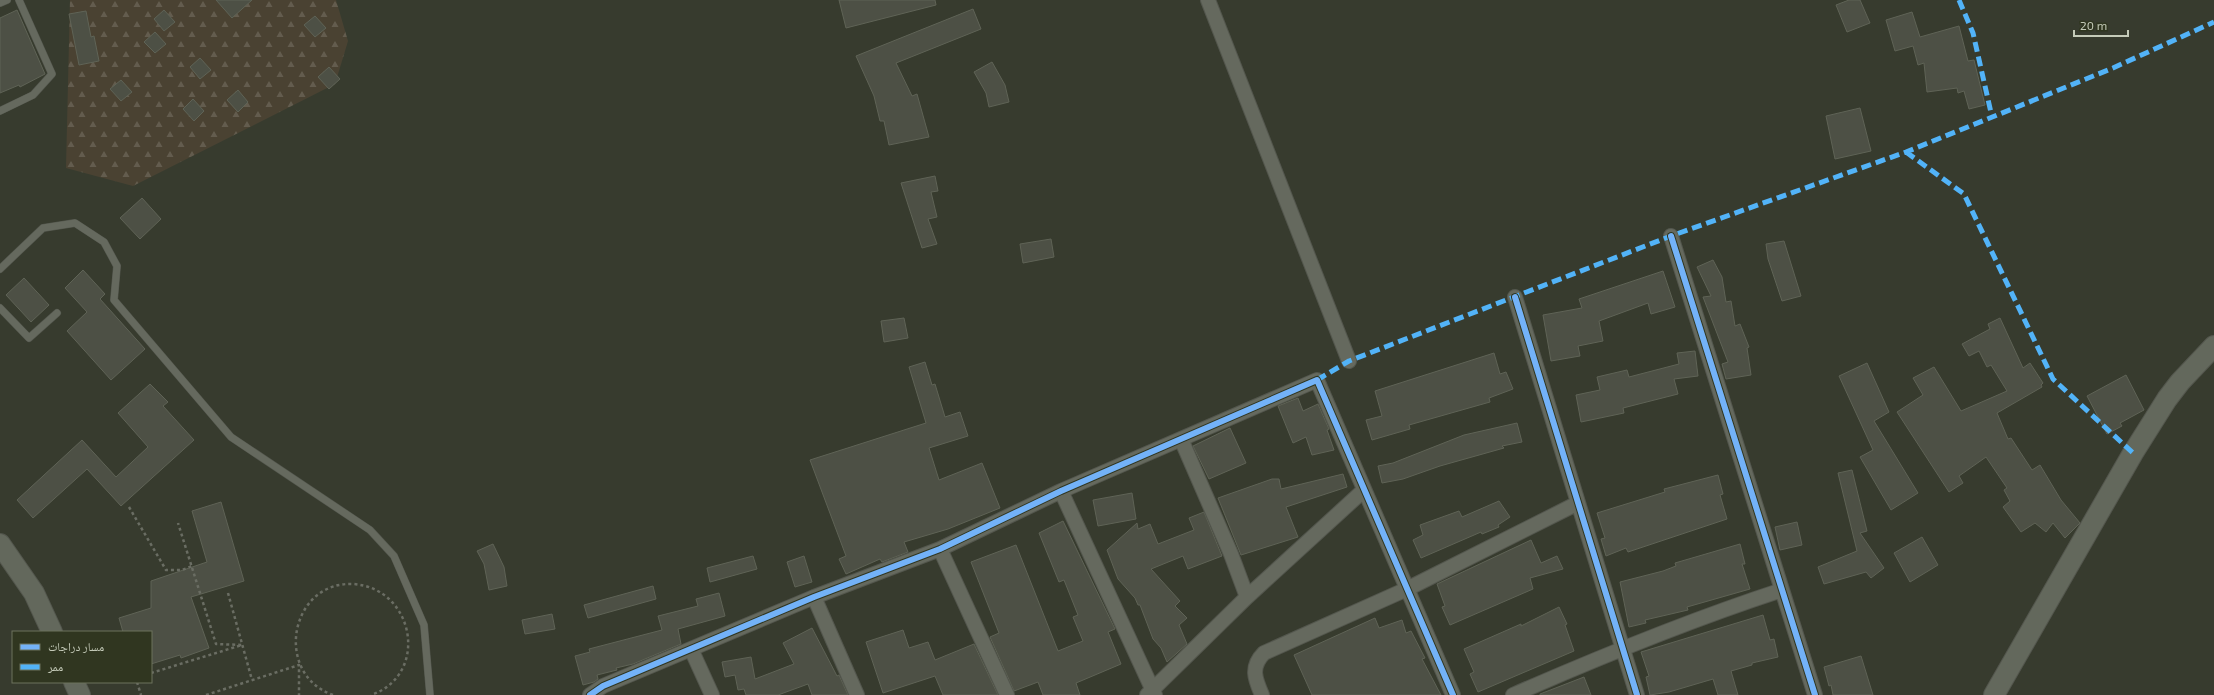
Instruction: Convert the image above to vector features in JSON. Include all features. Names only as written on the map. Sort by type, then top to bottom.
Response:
[{"type":"main road","points":[[1994,695],[2133,453],[2167,399],[2180,382],[2214,346]]},
{"type":"main road","points":[[0,544],[34,593],[52,631]]},
{"type":"main road","points":[[74,683],[80,695]]},
{"type":"street","points":[[1208,0],[1349,361]]},
{"type":"street","points":[[1671,236],[1815,695]]},
{"type":"street","points":[[1515,297],[1637,695]]},
{"type":"street","points":[[590,695],[603,686],[814,597],[940,549],[1061,491],[1317,380],[1453,695]]},
{"type":"street","points":[[1181,439],[1232,554],[1247,597]]},
{"type":"street","points":[[1061,491],[1151,693],[1247,597],[1364,490]]},
{"type":"street","points":[[1262,695],[1256,681],[1254,670],[1259,658],[1264,653],[1407,589],[1578,503]]},
{"type":"street","points":[[940,549],[1007,695]]},
{"type":"street","points":[[1513,695],[1622,648],[1715,612],[1782,590]]},
{"type":"street","points":[[814,597],[857,695]]},
{"type":"street","points":[[691,649],[712,695]]},
{"type":"lane","points":[[0,3],[7,0]]},
{"type":"lane","points":[[0,111],[33,95],[52,74],[19,0]]},
{"type":"lane","points":[[0,269],[43,228],[75,223],[104,242],[117,266],[114,300],[231,437],[370,530],[394,556],[424,625],[430,695]]},
{"type":"lane","points":[[0,308],[29,338],[57,313]]},
{"type":"path","points":[[129,507],[166,570],[182,570],[192,566]]},
{"type":"path","points":[[178,523],[216,644],[242,645]]},
{"type":"path","points":[[300,695],[299,665],[295,646],[296,627],[304,610],[317,596],[334,587],[352,584],[371,588],[388,597],[400,611],[407,629],[409,647],[404,666],[393,681],[378,692],[371,695]]},
{"type":"path","points":[[228,593],[252,680]]},
{"type":"path","points":[[152,673],[242,645]]},
{"type":"path","points":[[206,695],[299,665]]},
{"type":"path","points":[[299,665],[310,681],[324,692],[332,695]]},
{"type":"path","points":[[137,683],[140,695]]},
{"type":"green space","points":[[70,0],[336,0],[348,41],[335,84],[133,186],[66,168]]},
{"type":"building","points":[[216,0],[252,0],[232,18]]},
{"type":"building","points":[[839,0],[935,0],[936,5],[846,28]]},
{"type":"building","points":[[1849,0],[1860,0],[1870,23],[1847,32],[1836,5]]},
{"type":"building","points":[[973,9],[981,29],[896,63],[912,96],[917,94],[929,137],[889,145],[884,121],[880,121],[874,96],[856,56]]},
{"type":"building","points":[[17,10],[45,74],[20,87],[19,85],[0,93],[0,18]]},
{"type":"building","points":[[164,10],[175,22],[164,31],[154,19]]},
{"type":"building","points":[[86,11],[91,37],[94,36],[99,61],[79,65],[69,14]]},
{"type":"building","points":[[1912,12],[1920,37],[1959,26],[1968,61],[1974,60],[1985,105],[1969,109],[1964,91],[1958,93],[1957,88],[1927,92],[1924,63],[1918,65],[1913,46],[1895,51],[1886,20]]},
{"type":"building","points":[[315,16],[326,28],[315,37],[304,25]]},
{"type":"building","points":[[155,32],[166,44],[155,53],[144,42]]},
{"type":"building","points":[[200,58],[211,70],[200,79],[190,67]]},
{"type":"building","points":[[992,62],[1005,85],[1009,102],[989,107],[986,93],[974,72]]},
{"type":"building","points":[[329,67],[340,79],[329,89],[318,77]]},
{"type":"building","points":[[121,80],[132,92],[121,101],[110,89]]},
{"type":"building","points":[[238,90],[248,102],[238,112],[227,100]]},
{"type":"building","points":[[193,99],[204,111],[194,121],[183,109]]},
{"type":"building","points":[[1860,108],[1871,151],[1835,159],[1826,116]]},
{"type":"building","points":[[935,176],[938,191],[931,192],[937,217],[928,219],[937,244],[922,248],[901,183]]},
{"type":"building","points":[[142,198],[161,219],[140,239],[120,218]]},
{"type":"building","points":[[1051,239],[1054,257],[1023,263],[1020,244]]},
{"type":"building","points":[[1784,241],[1801,296],[1782,301],[1768,259],[1766,244]]},
{"type":"building","points":[[1713,260],[1722,277],[1726,302],[1731,301],[1735,326],[1740,324],[1749,347],[1747,348],[1751,375],[1726,379],[1722,364],[1728,362],[1703,297],[1711,296],[1697,267]]},
{"type":"building","points":[[83,270],[105,294],[100,299],[145,349],[111,380],[67,331],[87,312],[65,288]]},
{"type":"building","points":[[1663,271],[1675,307],[1651,314],[1648,303],[1599,321],[1603,341],[1578,346],[1580,356],[1551,361],[1543,315],[1582,308],[1579,299]]},
{"type":"building","points":[[24,278],[49,305],[31,322],[6,295]]},
{"type":"building","points":[[904,318],[908,338],[884,342],[881,321]]},
{"type":"building","points":[[2000,318],[2023,368],[2030,363],[2043,383],[2041,385],[2042,387],[1997,413],[2008,439],[2011,438],[2032,470],[2040,465],[2061,500],[2080,523],[2065,538],[2053,523],[2046,532],[2035,523],[2021,532],[2003,507],[2010,501],[2004,490],[2007,488],[1986,457],[1959,476],[1963,483],[1949,492],[1897,412],[1923,395],[1913,378],[1934,367],[1961,411],[2007,391],[1991,365],[1987,367],[1979,351],[1969,356],[1962,344],[1990,329],[1988,324]]},
{"type":"building","points":[[1695,351],[1698,376],[1674,379],[1678,394],[1623,408],[1624,413],[1581,422],[1576,395],[1600,390],[1597,377],[1627,370],[1629,377],[1679,364],[1677,353]]},
{"type":"building","points":[[1494,353],[1500,374],[1506,372],[1513,389],[1489,398],[1490,402],[1409,425],[1410,429],[1372,440],[1366,420],[1382,416],[1375,391]]},
{"type":"building","points":[[925,362],[932,385],[935,384],[945,417],[960,412],[968,436],[929,448],[939,480],[982,463],[1000,508],[948,529],[904,542],[908,552],[882,562],[880,559],[846,574],[839,559],[846,556],[810,460],[926,423],[909,367]]},
{"type":"building","points":[[1867,363],[1889,412],[1874,421],[1918,493],[1891,510],[1860,457],[1873,450],[1839,376]]},
{"type":"building","points":[[2126,375],[2144,410],[2120,423],[2122,426],[2107,434],[2087,396]]},
{"type":"building","points":[[150,384],[168,402],[163,406],[194,440],[121,506],[87,469],[33,518],[17,500],[82,440],[116,477],[148,447],[118,413]]},
{"type":"building","points":[[1298,398],[1303,411],[1318,404],[1329,429],[1327,430],[1334,450],[1312,455],[1306,437],[1293,443],[1278,406]]},
{"type":"building","points":[[1517,423],[1522,442],[1502,446],[1504,448],[1440,466],[1403,479],[1382,483],[1378,466],[1393,463],[1464,435]]},
{"type":"building","points":[[1230,428],[1246,463],[1209,479],[1193,446]]},
{"type":"building","points":[[1852,470],[1867,531],[1860,533],[1884,568],[1871,578],[1866,572],[1824,584],[1818,567],[1857,551],[1838,473]]},
{"type":"building","points":[[1343,474],[1347,487],[1286,507],[1298,537],[1241,555],[1218,498],[1272,479],[1279,479],[1281,489]]},
{"type":"building","points":[[1718,475],[1723,494],[1720,495],[1727,519],[1628,552],[1626,548],[1606,556],[1601,539],[1605,538],[1597,513],[1665,492],[1664,489]]},
{"type":"building","points":[[1132,493],[1136,519],[1098,526],[1093,500]]},
{"type":"building","points":[[1499,501],[1510,517],[1498,525],[1499,527],[1482,534],[1481,532],[1421,558],[1413,540],[1423,535],[1420,525],[1459,511],[1462,517]]},
{"type":"building","points":[[221,502],[244,581],[191,597],[209,648],[181,658],[180,655],[152,664],[152,631],[123,631],[119,618],[151,608],[151,581],[207,562],[192,511]]},
{"type":"building","points":[[1204,512],[1222,556],[1188,569],[1183,556],[1151,569],[1180,601],[1175,606],[1187,618],[1179,625],[1187,644],[1167,662],[1161,648],[1153,639],[1140,605],[1138,605],[1135,598],[1118,579],[1107,550],[1137,523],[1138,529],[1150,524],[1158,544],[1194,530],[1189,518]]},
{"type":"building","points":[[1063,521],[1115,629],[1108,632],[1121,664],[1076,683],[1080,695],[1043,695],[1038,682],[1014,691],[990,637],[999,633],[971,562],[1016,545],[1058,651],[1083,641],[1073,617],[1078,615],[1064,580],[1059,582],[1039,533]]},
{"type":"building","points":[[1797,522],[1802,545],[1780,550],[1775,527]]},
{"type":"building","points":[[1922,537],[1938,565],[1910,582],[1894,553]]},
{"type":"building","points":[[1531,540],[1541,563],[1557,556],[1563,569],[1530,578],[1533,589],[1450,625],[1442,607],[1445,606],[1437,584]]},
{"type":"building","points":[[493,544],[504,567],[507,586],[489,590],[484,564],[477,551]]},
{"type":"building","points":[[1740,544],[1745,564],[1742,564],[1750,589],[1687,607],[1688,610],[1645,620],[1646,623],[1629,627],[1620,582],[1663,571],[1676,566],[1675,563]]},
{"type":"building","points":[[753,556],[757,569],[710,582],[707,568]]},
{"type":"building","points":[[804,556],[812,582],[795,587],[787,562]]},
{"type":"building","points":[[653,586],[656,599],[588,618],[584,605]]},
{"type":"building","points":[[719,593],[725,616],[678,629],[681,644],[633,664],[616,668],[617,670],[597,675],[598,679],[594,682],[583,685],[575,656],[590,652],[589,649],[662,630],[658,616],[698,606],[696,599]]},
{"type":"building","points":[[1559,607],[1567,624],[1565,625],[1574,651],[1478,692],[1470,674],[1474,672],[1464,649],[1521,624],[1521,626]]},
{"type":"building","points":[[552,614],[555,629],[525,634],[522,620]]},
{"type":"building","points":[[1763,615],[1770,640],[1774,639],[1778,657],[1752,663],[1752,665],[1731,671],[1738,695],[1718,695],[1713,679],[1669,692],[1650,695],[1646,677],[1649,676],[1641,652]]},
{"type":"building","points":[[1375,618],[1379,628],[1402,620],[1406,633],[1411,631],[1425,658],[1422,659],[1441,695],[1312,695],[1294,655]]},
{"type":"building","points":[[812,628],[837,676],[839,675],[848,695],[812,695],[808,684],[778,695],[746,695],[744,689],[738,690],[735,675],[725,677],[722,662],[751,657],[755,679],[794,664],[783,643]]},
{"type":"building","points":[[903,630],[909,648],[928,642],[935,660],[974,644],[998,695],[943,695],[935,676],[883,693],[866,642]]},
{"type":"building","points":[[1861,656],[1873,695],[1833,695],[1824,667]]},
{"type":"building","points":[[1584,677],[1591,695],[1540,695],[1540,694]]},
{"type":"marked path","points":[[1959,0],[1973,33],[1992,117]]},
{"type":"marked path","points":[[1317,380],[1349,361],[1671,236],[1906,152],[2113,68],[2214,22]]},
{"type":"marked path","points":[[1906,152],[1964,194],[2053,379],[2133,453]]},
{"type":"cycle path","points":[[1671,236],[1815,695]]},
{"type":"cycle path","points":[[1515,297],[1637,695]]},
{"type":"cycle path","points":[[590,695],[603,686],[814,597],[940,549],[1061,491],[1317,380],[1453,695]]}]
